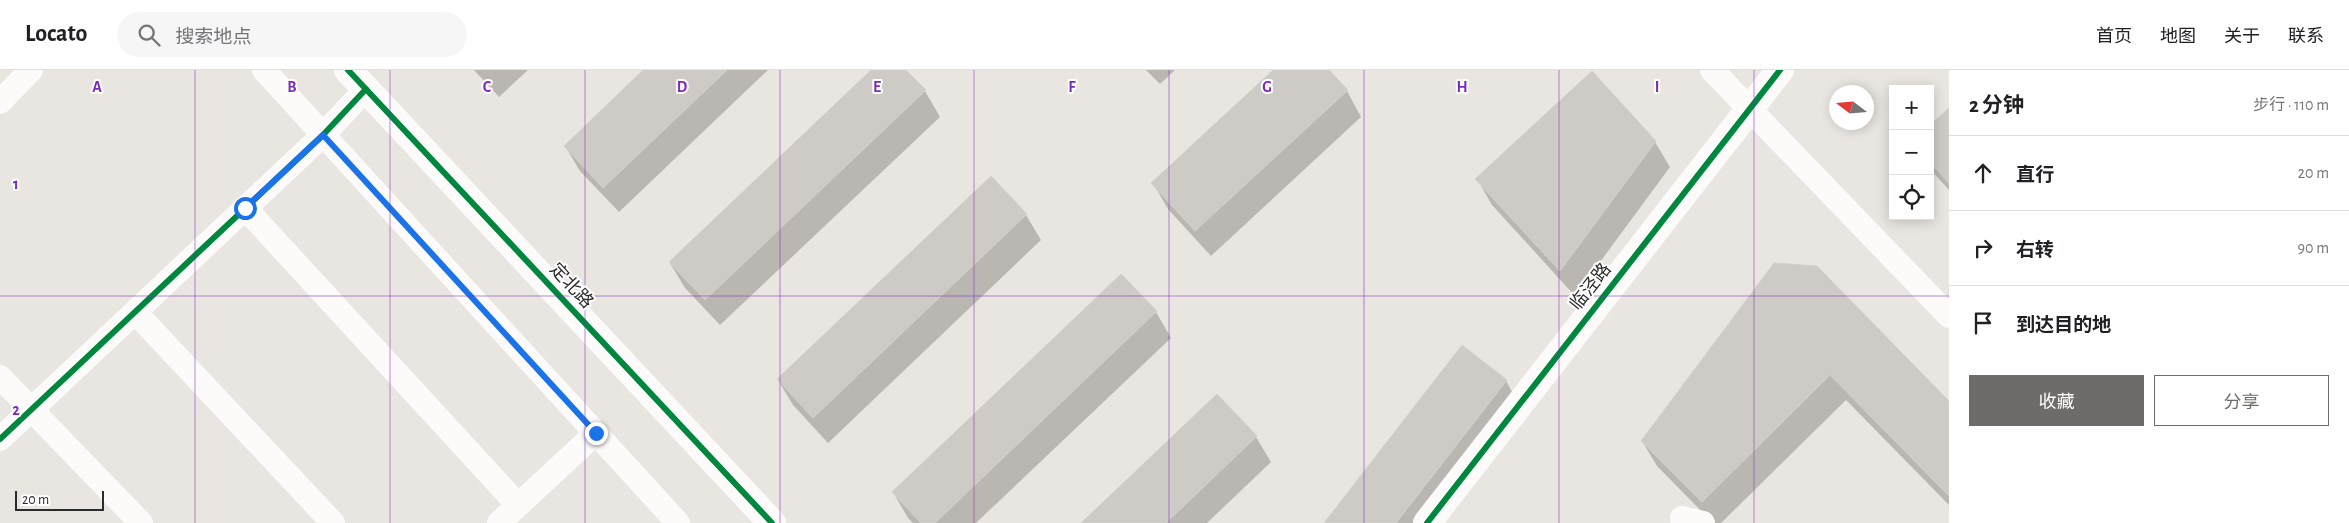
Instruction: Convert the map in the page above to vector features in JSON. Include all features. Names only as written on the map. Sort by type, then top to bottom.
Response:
[{"type":"street","points":[[0,102],[31,70]]},
{"type":"street","points":[[264,70],[678,523]]},
{"type":"street","points":[[1712,70],[1949,316]]},
{"type":"street","name":"临泾路","points":[[1427,523],[1780,70]]},
{"type":"street","points":[[0,438],[323,135],[357,80]]},
{"type":"street","name":"定北路","points":[[357,80],[772,523]]},
{"type":"street","points":[[245,208],[518,505]]},
{"type":"street","points":[[135,312],[333,523]]},
{"type":"street","points":[[0,377],[141,523]]},
{"type":"street","points":[[499,523],[596,433]]},
{"type":"building","points":[[643,70],[727,70],[603,188],[564,146]]},
{"type":"building","points":[[871,70],[906,70],[926,90],[705,300],[669,262]]},
{"type":"building","points":[[1273,70],[1329,70],[1348,90],[1195,231],[1151,183]]},
{"type":"building","points":[[1592,71],[1656,141],[1560,271],[1475,179]]},
{"type":"building","points":[[1949,108],[1949,183],[1934,166],[1934,121]]},
{"type":"building","points":[[991,176],[1027,214],[813,418],[777,379]]},
{"type":"building","points":[[1774,263],[1817,266],[1949,401],[1949,496],[1830,375],[1702,502],[1641,441]]},
{"type":"building","points":[[1121,274],[1157,311],[935,523],[921,523],[892,492]]},
{"type":"building","points":[[1462,345],[1507,380],[1396,523],[1324,523]]},
{"type":"building","points":[[1217,394],[1257,436],[1166,523],[1081,523]]},
{"type":"cycle path","points":[[348,70],[772,523]]},
{"type":"cycle path","points":[[1427,523],[1780,70]]},
{"type":"cycle path","points":[[0,439],[323,135],[366,89]]},
{"type":"route","points":[[245,208],[323,135],[596,433]]}]
